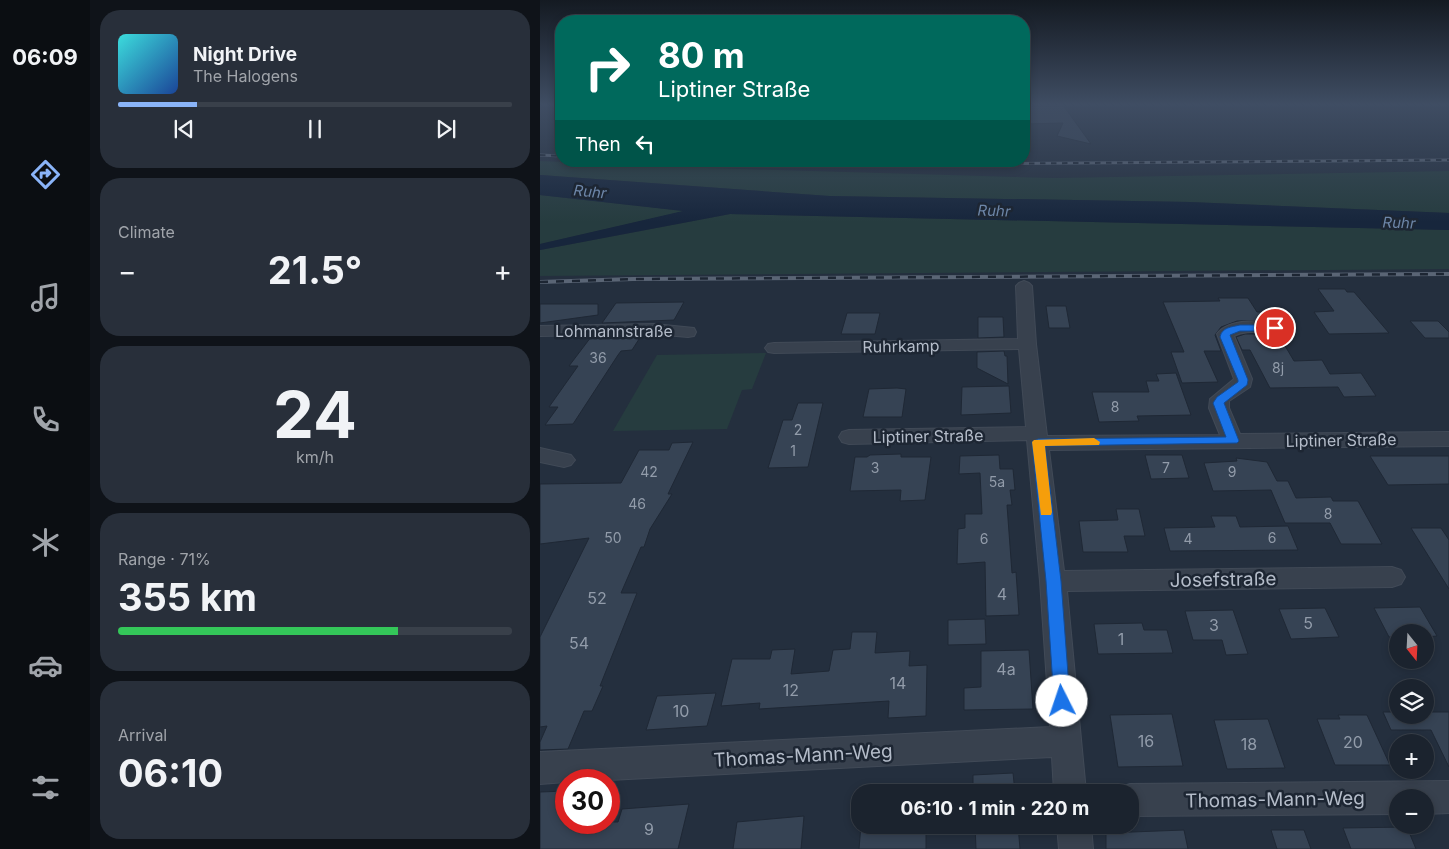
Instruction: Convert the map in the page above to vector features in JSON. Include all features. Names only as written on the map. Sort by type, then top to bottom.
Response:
[{"type":"street","points":[[1024,286],[1027,344],[1054,581],[1069,784]]},
{"type":"street","points":[[1233,441],[1218,403],[1220,399],[1243,383],[1243,380],[1225,334],[1228,331],[1240,328],[1275,328]]},
{"type":"street","name":"Lohmannstraße","points":[[540,331],[654,329],[688,332]]},
{"type":"street","name":"Ruhrkamp","points":[[774,348],[1027,344]]},
{"type":"street","name":"Liptiner Straße","points":[[849,437],[1233,441],[1449,439]]},
{"type":"street","points":[[540,454],[564,460]]},
{"type":"street","name":"Josefstraße","points":[[1054,581],[1392,577]]},
{"type":"street","name":"Thomas-Mann-Weg","points":[[540,768],[1065,740]]},
{"type":"street","name":"Thomas-Mann-Weg","points":[[1139,800],[1449,797]]},
{"type":"street","points":[[1075,834],[1076,849]]},
{"type":"green space","points":[[540,161],[555,162],[555,167],[683,167],[1054,178],[1449,171],[1449,213],[1189,202],[829,196],[540,175]]},
{"type":"green space","points":[[540,195],[685,211],[540,244]]},
{"type":"green space","points":[[730,214],[1449,230],[1449,269],[540,276],[540,250]]},
{"type":"green space","points":[[766,353],[752,389],[742,390],[727,429],[613,431],[657,355]]},
{"type":"water","name":"Ruhr","points":[[540,175],[829,196],[1189,202],[1449,213],[1449,230],[730,214],[540,250],[540,244],[683,211],[540,195]]},
{"type":"building","points":[[1318,289],[1345,289],[1347,292],[1354,292],[1389,333],[1329,334],[1314,312],[1334,311]]},
{"type":"building","points":[[1218,298],[1248,298],[1257,312],[1264,312],[1269,320],[1237,321],[1221,327],[1215,335],[1221,351],[1204,351],[1218,382],[1182,383],[1171,352],[1184,352],[1163,302],[1220,301]]},
{"type":"building","points":[[684,302],[674,320],[602,323],[616,303]]},
{"type":"building","points":[[540,304],[598,304],[598,315],[540,323]]},
{"type":"building","points":[[1046,306],[1066,306],[1070,328],[1049,328]]},
{"type":"building","points":[[847,313],[880,313],[875,334],[841,334]]},
{"type":"building","points":[[978,317],[1003,317],[1004,337],[978,338]]},
{"type":"building","points":[[1410,321],[1438,321],[1449,332],[1449,338],[1425,338]]},
{"type":"building","points":[[1245,334],[1278,334],[1294,361],[1322,360],[1330,374],[1361,373],[1376,396],[1344,397],[1338,387],[1270,388],[1250,350],[1242,350],[1236,337]]},
{"type":"building","points":[[641,336],[632,350],[621,351],[573,424],[545,425],[558,407],[549,407],[578,366],[569,366],[591,337]]},
{"type":"building","points":[[1004,351],[1005,356],[1007,356],[1008,384],[977,368],[977,352]]},
{"type":"building","points":[[1176,373],[1191,415],[1137,416],[1139,421],[1099,422],[1092,392],[1149,392],[1146,381],[1159,381],[1156,374]]},
{"type":"building","points":[[1009,386],[1011,413],[961,415],[962,387]]},
{"type":"building","points":[[869,389],[906,389],[902,417],[863,417]]},
{"type":"building","points":[[798,403],[823,403],[808,467],[768,468],[783,420],[792,420]]},
{"type":"building","points":[[693,442],[668,494],[672,494],[650,529],[644,547],[641,547],[621,593],[637,593],[592,711],[584,711],[568,749],[540,750],[540,742],[547,726],[540,727],[540,637],[589,538],[540,544],[540,484],[621,483],[639,450],[669,450],[672,443]]},
{"type":"building","points":[[901,454],[901,457],[931,457],[925,500],[900,501],[901,490],[850,491],[855,457]]},
{"type":"building","points":[[999,455],[1000,469],[1013,469],[1015,490],[1010,490],[1012,505],[1007,505],[1012,573],[1016,572],[1019,615],[986,616],[985,562],[957,564],[958,529],[965,528],[965,514],[982,514],[980,473],[959,474],[960,456]]},
{"type":"building","points":[[1145,455],[1182,455],[1189,478],[1151,479]]},
{"type":"building","points":[[1370,456],[1449,456],[1449,484],[1388,485]]},
{"type":"building","points":[[1236,458],[1267,462],[1277,481],[1288,481],[1296,498],[1331,497],[1333,501],[1358,501],[1382,544],[1341,544],[1330,523],[1285,523],[1271,490],[1213,491],[1204,463],[1237,461]]},
{"type":"building","points":[[1116,509],[1139,509],[1145,536],[1124,536],[1128,552],[1083,552],[1079,521],[1118,520]]},
{"type":"building","points":[[1211,516],[1236,516],[1240,527],[1288,526],[1298,550],[1170,551],[1164,528],[1215,527]]},
{"type":"building","points":[[1411,528],[1441,528],[1449,540],[1449,589]]},
{"type":"building","points":[[1420,607],[1430,624],[1389,624],[1389,637],[1374,608]]},
{"type":"building","points":[[1325,608],[1339,637],[1291,639],[1279,609]]},
{"type":"building","points":[[1233,610],[1248,654],[1226,655],[1222,640],[1193,640],[1185,611]]},
{"type":"building","points":[[985,619],[986,644],[948,645],[948,620]]},
{"type":"building","points":[[1142,623],[1144,630],[1167,630],[1173,653],[1098,654],[1094,624]]},
{"type":"building","points":[[852,632],[877,632],[875,653],[910,651],[909,666],[927,665],[926,716],[888,718],[889,701],[759,709],[760,703],[721,706],[732,659],[770,659],[772,650],[795,649],[791,674],[829,671],[833,650],[850,649]]},
{"type":"building","points":[[1029,650],[1033,709],[964,710],[964,688],[981,687],[981,651]]},
{"type":"building","points":[[716,693],[707,726],[646,730],[657,696]]},
{"type":"building","points":[[1383,712],[1389,712],[1389,724],[1434,724],[1434,712],[1449,712],[1449,767],[1431,730],[1391,730]]},
{"type":"building","points":[[1172,714],[1183,766],[1118,767],[1110,715]]},
{"type":"building","points":[[1338,715],[1367,715],[1389,765],[1335,765],[1317,719],[1340,719]]},
{"type":"building","points":[[1268,719],[1285,768],[1227,769],[1214,720]]},
{"type":"building","points":[[1013,773],[1014,784],[973,784],[973,775]]},
{"type":"building","points":[[555,791],[555,834],[620,834],[622,809],[689,804],[678,849],[540,849],[540,792]]},
{"type":"building","points":[[804,816],[801,849],[733,849],[737,822]]},
{"type":"building","points":[[1389,827],[1389,834],[1410,834],[1416,849],[1351,849],[1343,828]]},
{"type":"building","points":[[1184,830],[1188,849],[1106,849],[1106,834],[1139,834],[1139,832]]},
{"type":"building","points":[[1271,830],[1304,830],[1311,849],[1277,849]]},
{"type":"building","points":[[860,834],[926,834],[926,849],[859,849]]},
{"type":"building","points":[[975,834],[1019,834],[1020,849],[976,849]]},
{"type":"railway","points":[[540,155],[555,156]]},
{"type":"railway","points":[[1030,163],[1449,160]]},
{"type":"railway","points":[[540,282],[633,279],[1449,274]]},
{"type":"slow traffic","points":[[1046,512],[1038,442],[1094,442]]},
{"type":"route","points":[[1062,701],[1054,581],[1038,442],[1233,441],[1218,403],[1220,399],[1243,383],[1243,380],[1225,334],[1228,331],[1240,328],[1275,328]]}]
